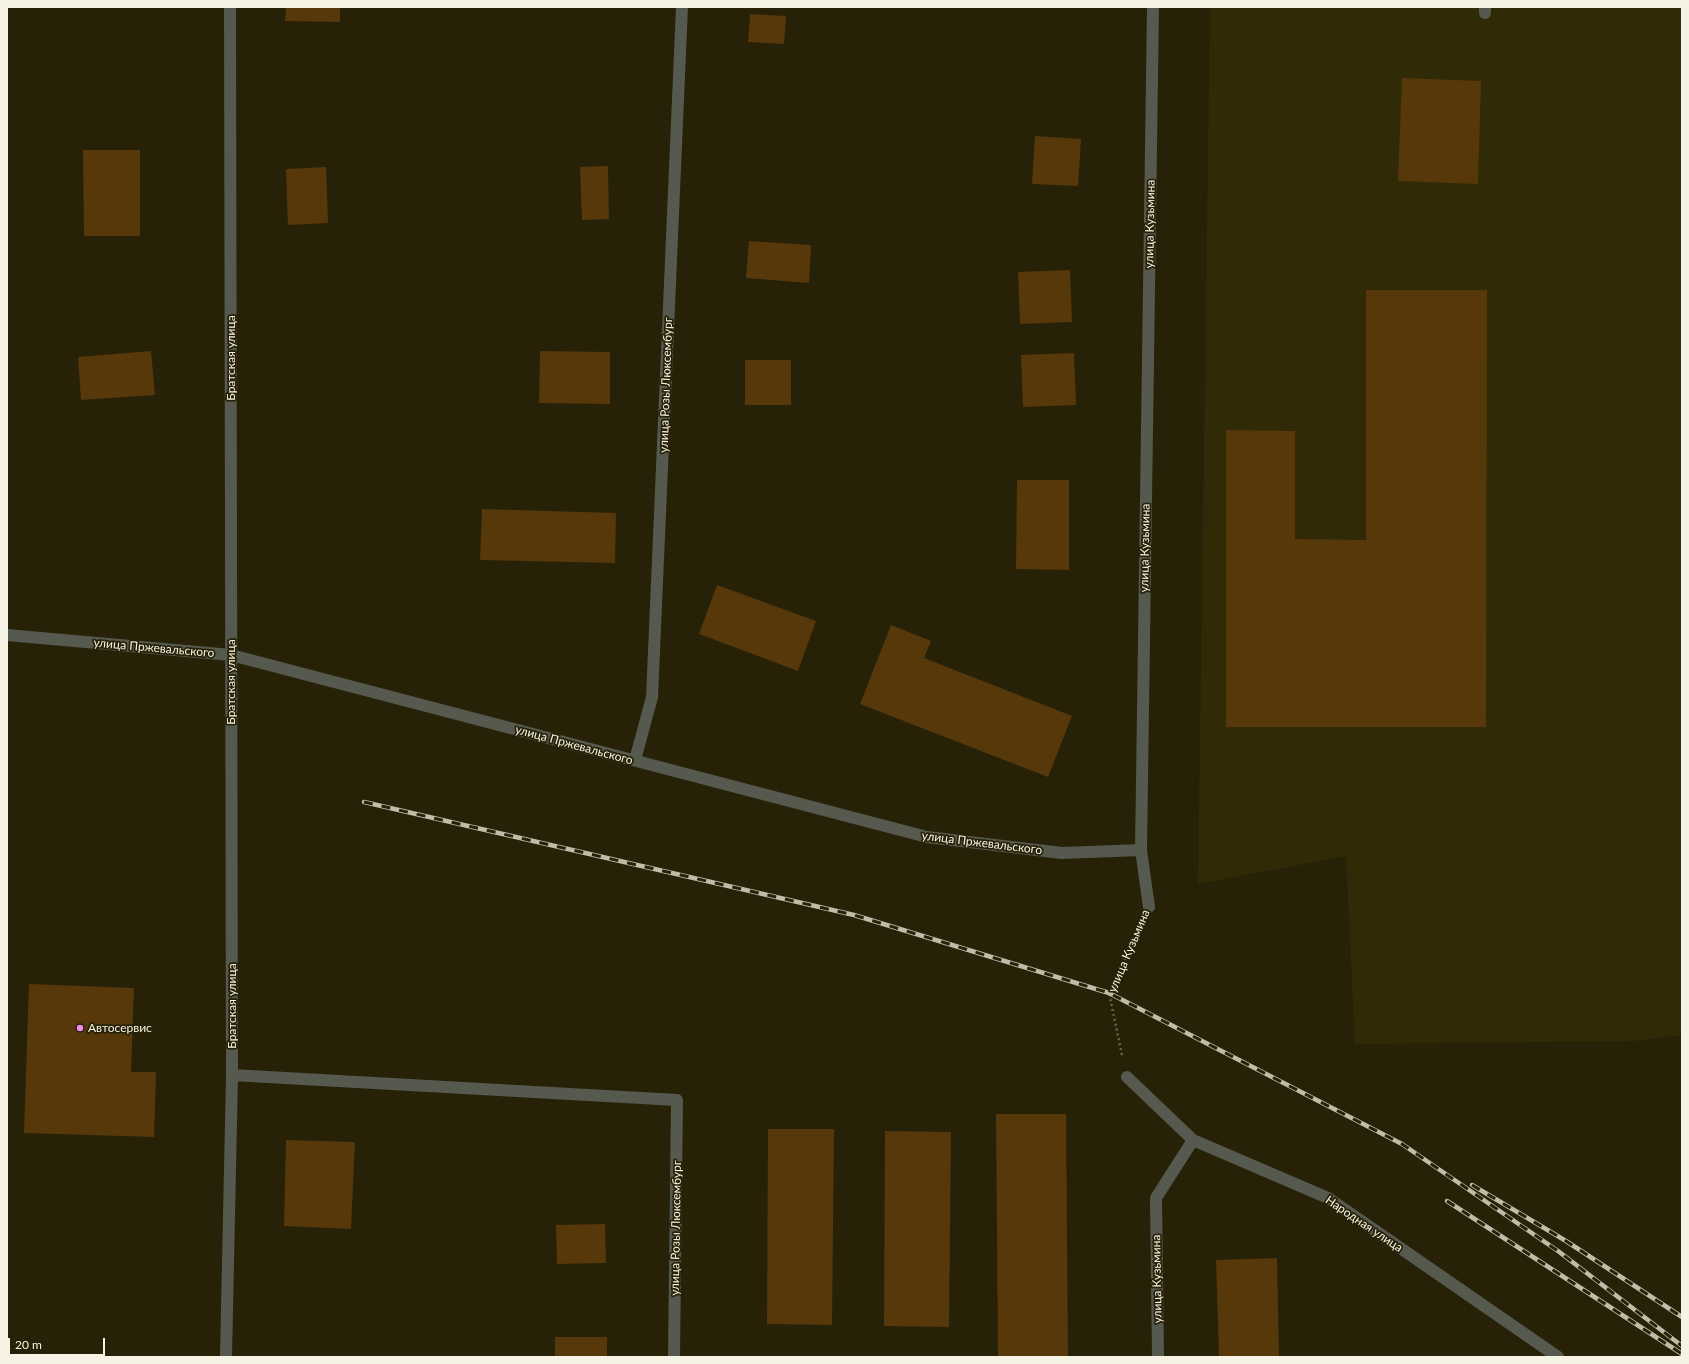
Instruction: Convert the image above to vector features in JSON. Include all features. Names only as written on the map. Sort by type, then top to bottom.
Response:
[{"type":"street","name":"Братская улица","points":[[226,1357],[232,1075],[230,7]]},
{"type":"street","name":"улица Розы Люксембург","points":[[635,760],[652,697],[682,7]]},
{"type":"street","name":"улица Кузьмина","points":[[1149,907],[1141,850],[1153,7]]},
{"type":"street","name":"улица Пржевальского","points":[[7,635],[231,655],[927,837],[1062,852],[1141,850]]},
{"type":"street","name":"улица Розы Люксембург","points":[[232,1075],[677,1100],[674,1357]]},
{"type":"street","name":"Народная улица","points":[[1127,1077],[1193,1140],[1328,1198],[1558,1357]]},
{"type":"street","name":"улица Кузьмина","points":[[1158,1357],[1156,1198],[1193,1140]]},
{"type":"path","name":"улица Кузьмина","points":[[1127,1077],[1109,993],[1149,907]]},
{"type":"shaded area","points":[[1210,7],[1682,7],[1682,1035],[1633,1041],[1355,1044],[1346,856],[1198,884]]},
{"type":"building","points":[[286,7],[340,7],[340,22],[285,21]]},
{"type":"building","points":[[750,14],[786,16],[784,44],[748,42]]},
{"type":"building","points":[[1402,78],[1481,81],[1478,184],[1398,181]]},
{"type":"building","points":[[1035,136],[1081,139],[1078,186],[1032,184]]},
{"type":"building","points":[[83,150],[140,150],[140,236],[84,236]]},
{"type":"building","points":[[608,166],[609,219],[582,220],[580,167]]},
{"type":"building","points":[[326,167],[328,223],[288,225],[286,169]]},
{"type":"building","points":[[749,241],[811,245],[809,283],[746,278]]},
{"type":"building","points":[[1070,270],[1072,322],[1020,324],[1018,272]]},
{"type":"building","points":[[1366,290],[1487,290],[1486,727],[1226,727],[1226,430],[1295,431],[1295,539],[1366,540]]},
{"type":"building","points":[[151,351],[155,395],[81,400],[78,357]]},
{"type":"building","points":[[540,351],[610,352],[610,404],[539,403]]},
{"type":"building","points":[[1074,353],[1076,405],[1023,407],[1021,355]]},
{"type":"building","points":[[745,360],[791,360],[791,405],[745,405]]},
{"type":"building","points":[[1017,480],[1069,480],[1069,570],[1016,569]]},
{"type":"building","points":[[482,509],[616,513],[615,563],[480,560]]},
{"type":"building","points":[[717,585],[816,621],[798,671],[699,634]]},
{"type":"building","points":[[891,625],[931,641],[924,658],[1072,716],[1048,777],[860,704]]},
{"type":"building","name":"Автосервис","points":[[29,984],[134,988],[131,1072],[156,1072],[154,1137],[24,1133]]},
{"type":"building","points":[[996,1114],[1066,1114],[1068,1357],[998,1357]]},
{"type":"building","points":[[768,1129],[834,1129],[832,1325],[767,1324]]},
{"type":"building","points":[[885,1131],[951,1132],[949,1327],[884,1326]]},
{"type":"building","points":[[286,1140],[355,1142],[351,1229],[284,1226]]},
{"type":"building","points":[[605,1224],[606,1263],[557,1264],[556,1225]]},
{"type":"building","points":[[1277,1258],[1279,1357],[1219,1357],[1216,1260]]},
{"type":"building","points":[[555,1337],[607,1337],[607,1357],[555,1357]]},
{"type":"railway","points":[[364,802],[854,915],[1109,993],[1402,1144],[1558,1251],[1682,1346]]},
{"type":"railway","points":[[1472,1185],[1566,1241],[1682,1317]]},
{"type":"railway","points":[[1447,1201],[1682,1354]]},
{"type":"place","name":"Автосервис","points":[[80,1028]]}]
